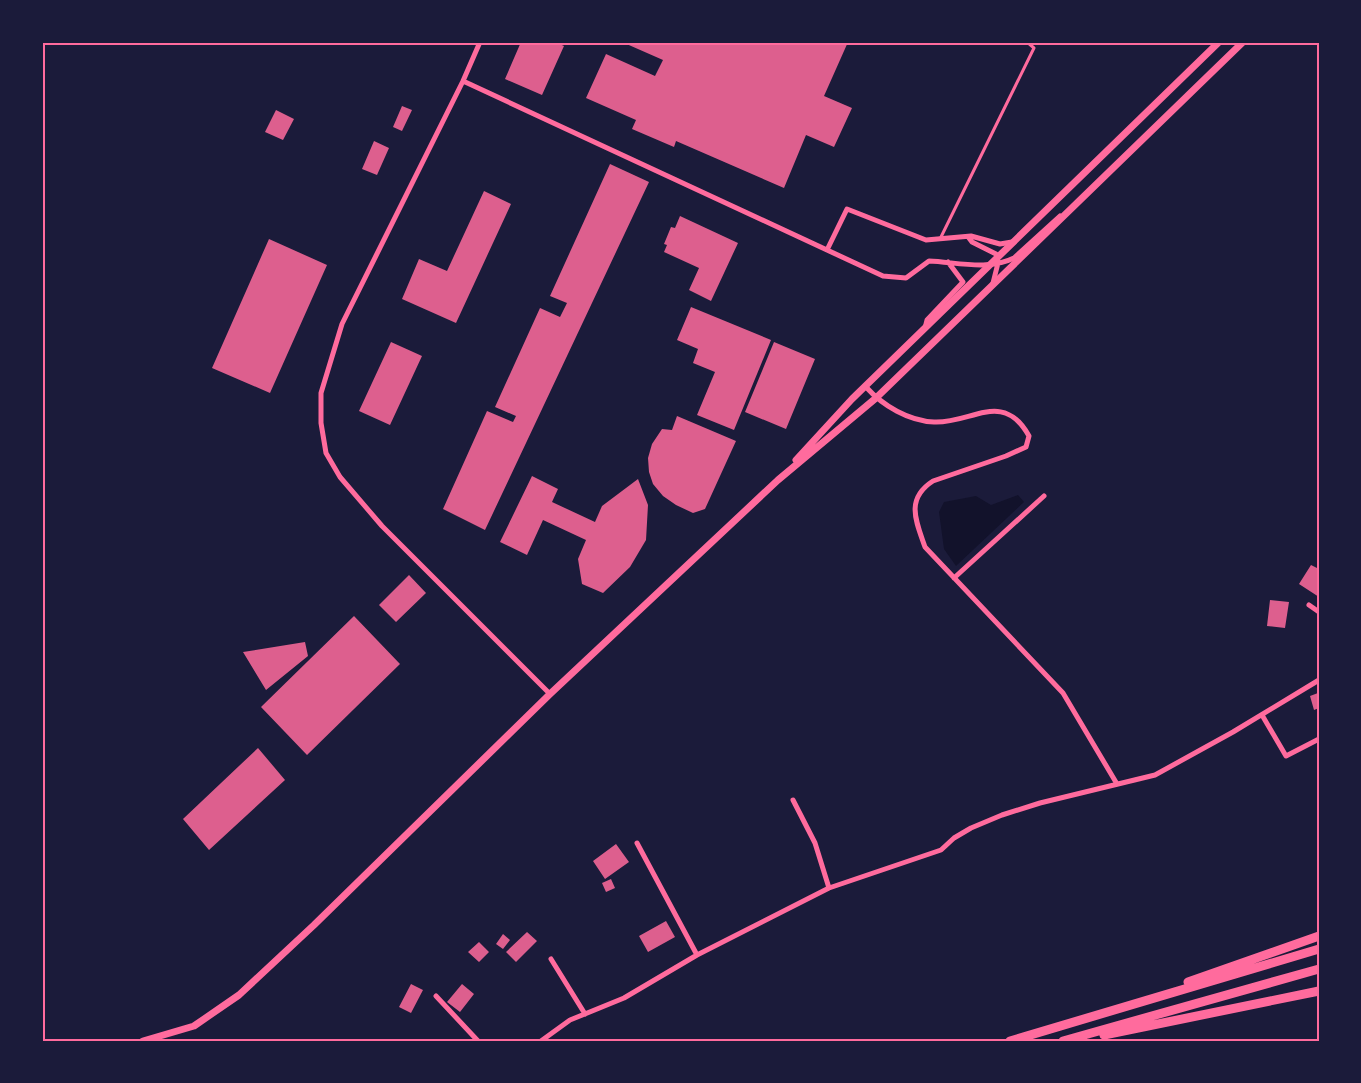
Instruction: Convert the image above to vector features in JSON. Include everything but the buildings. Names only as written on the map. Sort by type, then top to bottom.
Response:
[{"type":"highway","points":[[1070,1025],[1319,936]]},
{"type":"highway","points":[[1010,1041],[1319,950]]},
{"type":"highway","points":[[1063,1041],[1319,969]]},
{"type":"highway","points":[[1075,1041],[1319,991]]},
{"type":"street","points":[[480,42],[463,81],[342,324],[321,393],[321,423],[326,453],[340,477],[382,525],[550,694]]},
{"type":"street","points":[[778,480],[866,387],[1219,42]]},
{"type":"street","points":[[143,1041],[194,1026],[239,995],[550,694],[778,480],[876,398],[1243,42]]},
{"type":"street","points":[[463,81],[883,276],[906,278],[928,261],[989,265]]},
{"type":"street","points":[[827,250],[847,209],[926,240],[973,236],[1000,244],[1012,242]]},
{"type":"street","points":[[997,260],[1014,258],[1060,216],[1067,214]]},
{"type":"street","points":[[969,238],[972,242],[992,251],[997,260],[992,287]]},
{"type":"street","points":[[925,330],[927,320],[963,282],[948,261]]},
{"type":"street","points":[[866,387],[876,398],[919,421],[937,423],[988,411],[1009,414],[1022,423],[1029,436],[1026,447],[933,481],[917,496],[914,510],[925,547],[1063,693],[1117,784]]},
{"type":"street","points":[[954,578],[1044,496]]},
{"type":"street","points":[[1309,605],[1319,612]]},
{"type":"street","points":[[541,1041],[570,1020],[624,998],[696,955],[829,888],[941,850],[954,838],[971,828],[1002,815],[1040,803],[1155,775],[1319,680]]},
{"type":"street","points":[[1262,715],[1286,756],[1319,739]]},
{"type":"street","points":[[793,800],[815,843],[829,888]]},
{"type":"street","points":[[637,843],[696,955]]},
{"type":"street","points":[[550,959],[585,1014]]},
{"type":"street","points":[[436,996],[478,1041]]},
{"type":"lane","points":[[940,240],[1034,48],[1027,42]]},
{"type":"shaded area","points":[[1018,495],[1024,502],[956,566],[944,549],[939,512],[944,502],[976,496],[991,505]]}]
